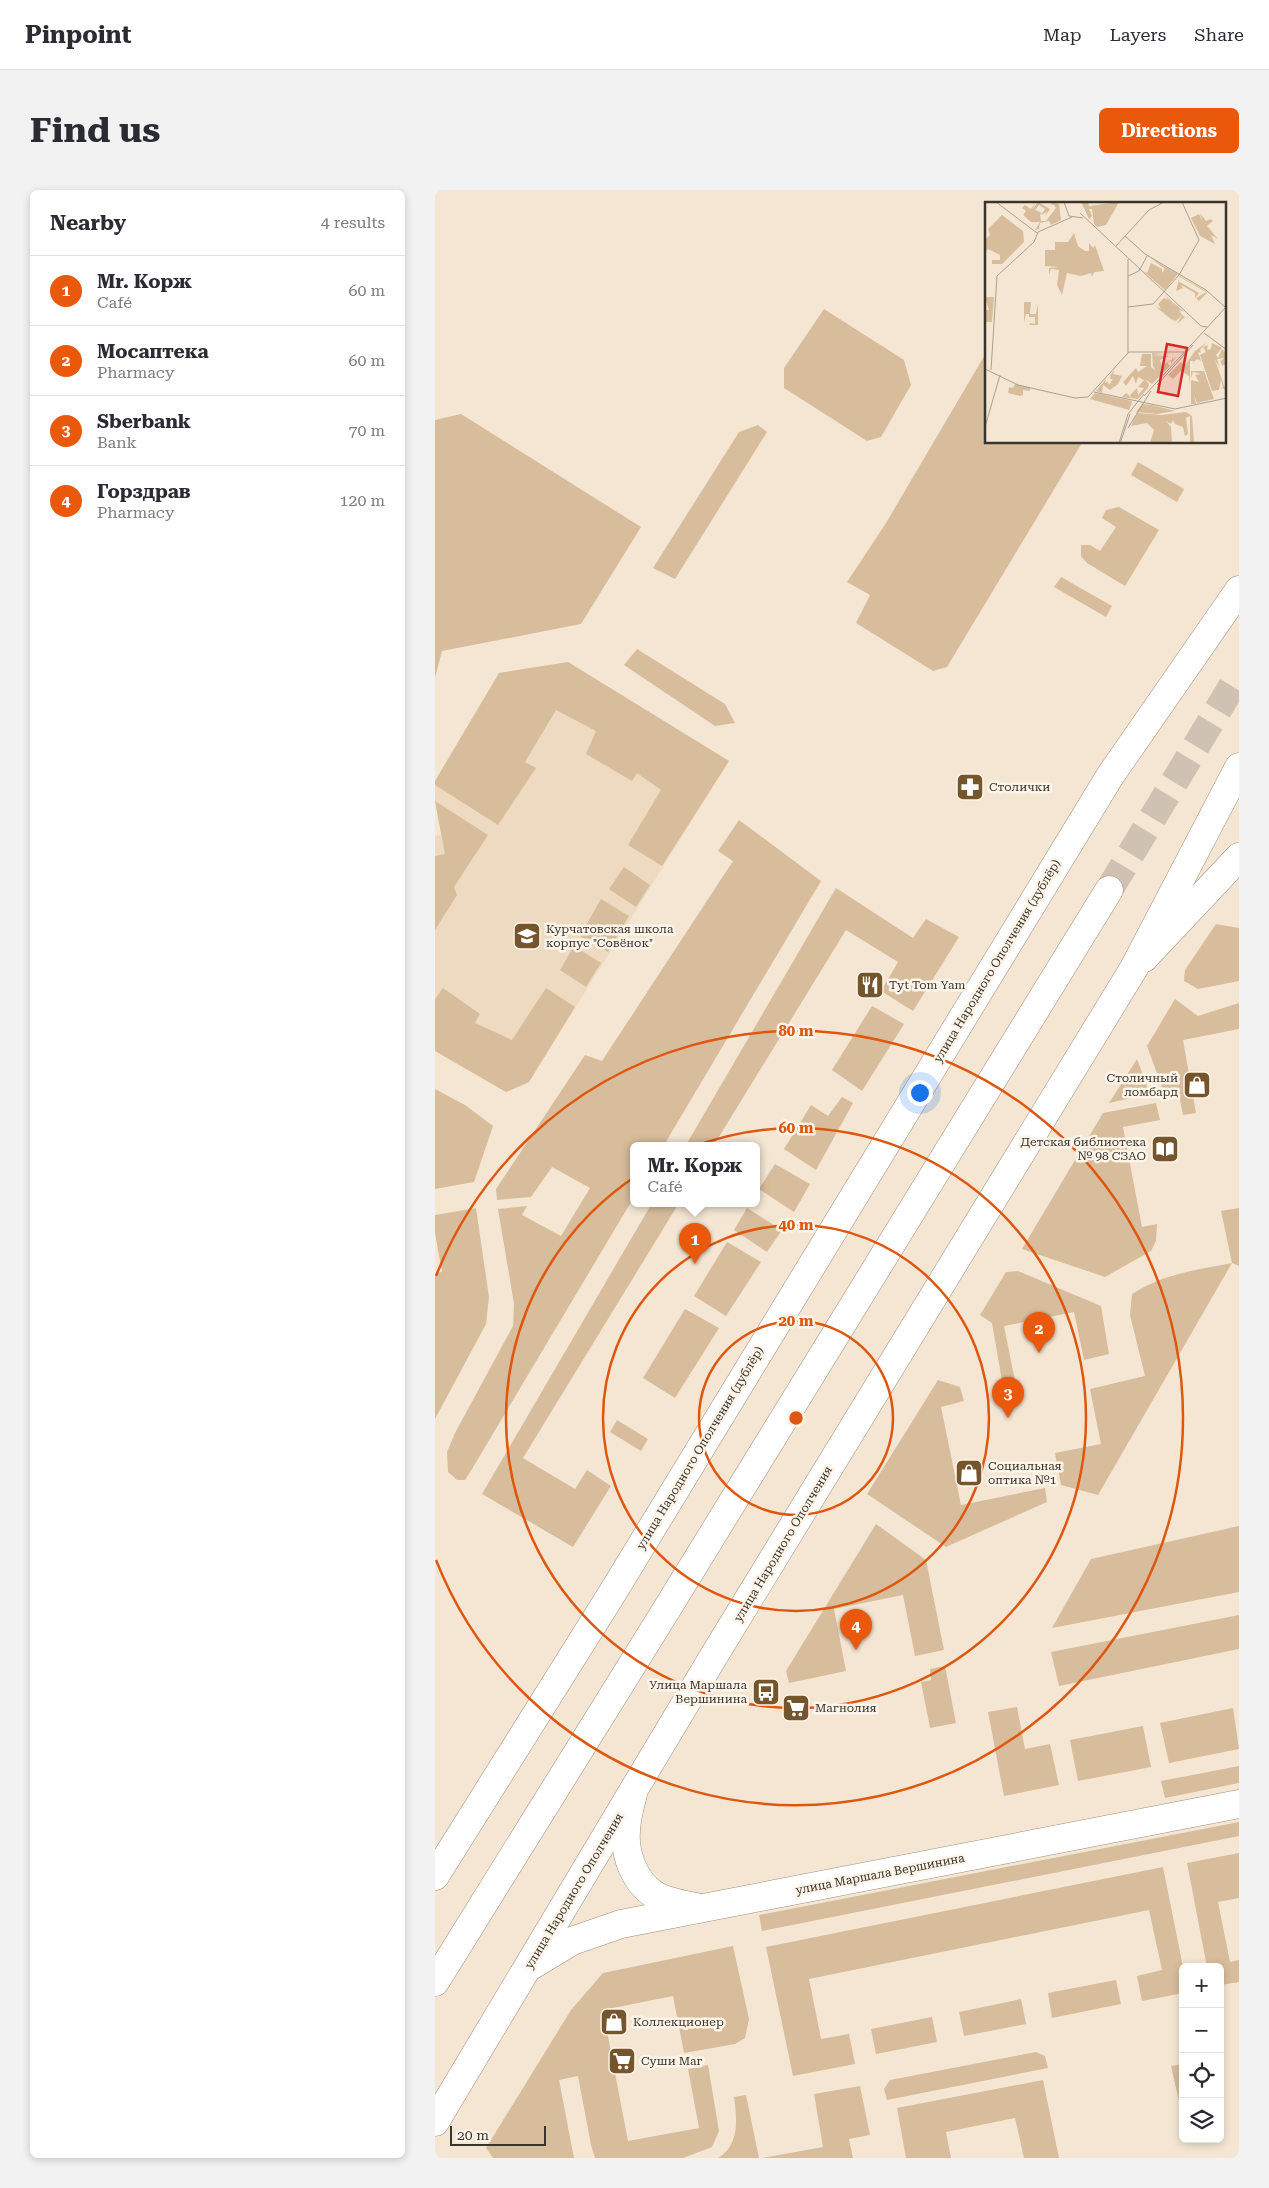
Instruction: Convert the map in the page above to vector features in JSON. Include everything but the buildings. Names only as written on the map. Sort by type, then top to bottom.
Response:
[{"type":"main road","name":"улица Народного Ополчения (дублёр)","points":[[435,1876],[613,1592],[1105,784],[1239,590]]},
{"type":"main road","points":[[1134,968],[1239,767]]},
{"type":"main road","points":[[1134,968],[1239,857]]},
{"type":"main road","points":[[435,1982],[1109,890]]},
{"type":"main road","name":"улица Народного Ополчения","points":[[435,2122],[633,1794],[725,1637],[1134,968]]},
{"type":"main road","points":[[633,1794],[625,1832],[629,1857],[638,1879],[655,1895],[675,1903],[704,1909]]},
{"type":"main road","name":"улица Маршала Вершинина","points":[[529,1967],[572,1941],[621,1924],[1239,1804]]},
{"type":"shaded area","points":[[824,309],[904,360],[911,385],[881,437],[867,441],[784,388],[784,368]]},
{"type":"shaded area","points":[[985,355],[985,444],[1081,444],[947,667],[933,671],[856,623],[870,595],[847,582],[886,523]]},
{"type":"shaded area","points":[[461,414],[641,527],[581,624],[442,651],[435,678],[435,420]]},
{"type":"shaded area","points":[[758,425],[767,432],[675,579],[653,568],[739,432]]},
{"type":"shaded area","points":[[1138,462],[1184,489],[1177,502],[1131,475]]},
{"type":"shaded area","points":[[1119,507],[1159,530],[1125,586],[1087,563],[1081,556],[1081,545],[1090,545],[1100,551],[1116,527],[1102,518],[1106,510]]},
{"type":"shaded area","points":[[1061,577],[1112,606],[1106,617],[1054,587]]},
{"type":"shaded area","points":[[637,649],[725,704],[735,723],[715,726],[624,665]]},
{"type":"shaded area","name":"Курчатовская школа корпус \"Совёнок\"","points":[[568,662],[729,761],[529,1082],[506,1092],[435,1051],[435,836],[441,835],[435,801],[435,781],[499,673]]},
{"type":"shaded area","points":[[568,662],[729,761],[662,866],[628,845],[661,790],[637,773],[632,781],[586,754],[596,731],[556,710],[525,762],[536,768],[498,825],[435,785],[435,781],[499,673]]},
{"type":"shaded area","points":[[435,801],[488,835],[454,887],[457,895],[435,930],[435,856],[445,854]]},
{"type":"shaded area","points":[[739,820],[821,881],[666,1142],[630,1142],[630,1204],[472,1469],[465,1480],[457,1480],[448,1472],[447,1452],[455,1433],[513,1326],[514,1304],[498,1209],[527,1206],[522,1215],[561,1236],[590,1188],[552,1167],[531,1197],[497,1200],[496,1189],[585,1055],[602,1061],[733,861],[718,851]]},
{"type":"shaded area","points":[[624,867],[650,885],[636,907],[609,889]]},
{"type":"shaded area","points":[[836,888],[913,938],[926,919],[959,937],[913,1011],[881,991],[898,962],[846,930],[716,1142],[688,1142]]},
{"type":"shaded area","points":[[601,899],[629,916],[608,952],[580,936]]},
{"type":"shaded area","points":[[1216,924],[1239,928],[1239,981],[1198,989],[1184,981],[1185,970]]},
{"type":"shaded area","points":[[574,946],[601,963],[586,987],[560,970]]},
{"type":"shaded area","points":[[443,988],[480,1014],[475,1023],[512,1040],[546,988],[575,1007],[529,1082],[506,1092],[435,1051],[435,999]]},
{"type":"shaded area","points":[[1175,999],[1198,1016],[1239,1003],[1239,1029],[1183,1040],[1196,1113],[1183,1115],[1179,1095],[1166,1098],[1147,1046]]},
{"type":"shaded area","points":[[872,1006],[904,1024],[862,1091],[832,1070]]},
{"type":"shaded area","points":[[1137,1059],[1150,1094],[1109,1103]]},
{"type":"shaded area","points":[[435,1089],[465,1105],[493,1126],[474,1182],[435,1189]]},
{"type":"shaded area","points":[[842,1097],[853,1103],[816,1170],[784,1149],[811,1105],[828,1116]]},
{"type":"shaded area","points":[[1156,1103],[1160,1120],[1123,1127],[1142,1227],[1157,1224],[1156,1241],[1151,1251],[1105,1277],[1022,1249],[1103,1113]]},
{"type":"shaded area","points":[[775,1164],[810,1184],[794,1212],[760,1190]]},
{"type":"shaded area","points":[[650,1207],[677,1207],[523,1458],[575,1489],[587,1470],[611,1486],[573,1547],[482,1494]]},
{"type":"shaded area","points":[[476,1208],[489,1297],[486,1324],[435,1419],[435,1273],[442,1272],[435,1233],[435,1215]]},
{"type":"shaded area","points":[[747,1208],[782,1230],[767,1252],[734,1230]]},
{"type":"shaded area","points":[[1239,1208],[1239,1266],[1232,1263],[1221,1211]]},
{"type":"shaded area","points":[[727,1242],[761,1262],[726,1316],[694,1296]]},
{"type":"shaded area","points":[[1232,1263],[1098,1495],[1061,1485],[1055,1453],[1101,1444],[1090,1389],[1145,1376],[1130,1315],[1132,1294],[1143,1287],[1168,1277]]},
{"type":"shaded area","points":[[1018,1271],[1101,1306],[1109,1354],[1084,1360],[1074,1312],[1004,1326],[1017,1391],[1004,1393],[992,1323],[980,1315],[1006,1272]]},
{"type":"shaded area","points":[[685,1309],[719,1328],[675,1398],[643,1378]]},
{"type":"shaded area","points":[[938,1380],[960,1387],[964,1401],[941,1407],[961,1505],[1045,1488],[1047,1502],[946,1547],[867,1494]]},
{"type":"shaded area","points":[[617,1420],[648,1439],[641,1451],[610,1432]]},
{"type":"shaded area","points":[[876,1524],[926,1560],[944,1650],[915,1656],[903,1595],[834,1609],[846,1671],[789,1683],[786,1671]]},
{"type":"shaded area","points":[[1239,1526],[1239,1592],[1052,1628],[1091,1559]]},
{"type":"shaded area","points":[[1239,1615],[1239,1649],[1059,1686],[1051,1652]]},
{"type":"shaded area","points":[[945,1666],[956,1723],[930,1728],[921,1682],[931,1680],[930,1669]]},
{"type":"shaded area","points":[[1017,1707],[1025,1749],[1050,1744],[1059,1785],[1004,1796],[988,1712]]},
{"type":"shaded area","points":[[1233,1708],[1239,1749],[1169,1763],[1160,1723]]},
{"type":"shaded area","points":[[1143,1726],[1151,1767],[1078,1781],[1070,1740]]},
{"type":"shaded area","points":[[1239,1766],[1239,1783],[1165,1798],[1161,1781]]},
{"type":"shaded area","points":[[1239,1822],[1239,1836],[762,1931],[759,1915]]},
{"type":"shaded area","points":[[1239,1853],[1239,1898],[1218,1902],[1230,1962],[1239,1960],[1239,1982],[1224,1984],[1224,1963],[1206,1963],[1187,1863]]},
{"type":"shaded area","points":[[1163,1867],[1182,1963],[1179,1963],[1179,1994],[1142,2001],[1137,1976],[1162,1970],[1149,1910],[809,1979],[821,2039],[849,2034],[855,2064],[793,2076],[766,1947]]},
{"type":"shaded area","points":[[733,1946],[749,2019],[745,2038],[735,2044],[684,2053],[673,1996],[603,2010],[628,2141],[699,2128],[688,2069],[708,2065],[719,2131],[712,2147],[683,2158],[595,2158],[578,2076],[559,2080],[574,2158],[493,2158],[486,2148],[571,2010],[603,1973]]},
{"type":"shaded area","points":[[1116,1980],[1121,2004],[1052,2018],[1048,1993]]},
{"type":"shaded area","points":[[1021,1999],[1026,2024],[964,2036],[959,2012]]},
{"type":"shaded area","points":[[932,2017],[937,2042],[876,2054],[871,2029]]},
{"type":"shaded area","points":[[1036,2052],[1045,2056],[1048,2068],[887,2100],[884,2089],[890,2080]]},
{"type":"shaded area","points":[[1179,2065],[1179,2101],[1171,2066]]},
{"type":"shaded area","points":[[1043,2080],[1059,2158],[1024,2158],[1015,2118],[946,2132],[951,2158],[906,2158],[897,2108]]},
{"type":"shaded area","points":[[860,2086],[870,2135],[849,2139],[853,2158],[762,2158],[823,2147],[814,2094]]},
{"type":"shaded area","points":[[746,2095],[759,2158],[718,2158],[725,2153],[734,2139],[736,2114],[734,2097]]},
{"type":"tunnel","points":[[1109,890],[1239,675]]},
{"type":"place","name":"Столички","points":[[970,787]]},
{"type":"place","name":"Курчатовская школа корпус \"Совёнок\"","points":[[527,936]]},
{"type":"place","name":"Tyt Tom Yam","points":[[870,985]]},
{"type":"place","name":"Столичный ломбард","points":[[1197,1085]]},
{"type":"place","name":"Детская библиотека № 98 СЗАО","points":[[1165,1149]]},
{"type":"place","name":"Mr. Корж","points":[[695,1264]]},
{"type":"place","name":"Мосаптека","points":[[1039,1353]]},
{"type":"place","name":"Sberbank","points":[[1008,1418]]},
{"type":"place","name":"Социальная оптика №1","points":[[969,1473]]},
{"type":"place","name":"Горздрав","points":[[856,1650]]},
{"type":"place","name":"Улица Маршала Вершинина","points":[[766,1692]]},
{"type":"place","name":"Магнолия","points":[[796,1708]]},
{"type":"place","name":"Коллекционер","points":[[614,2022]]},
{"type":"place","name":"Cуши Маг","points":[[622,2061]]}]
